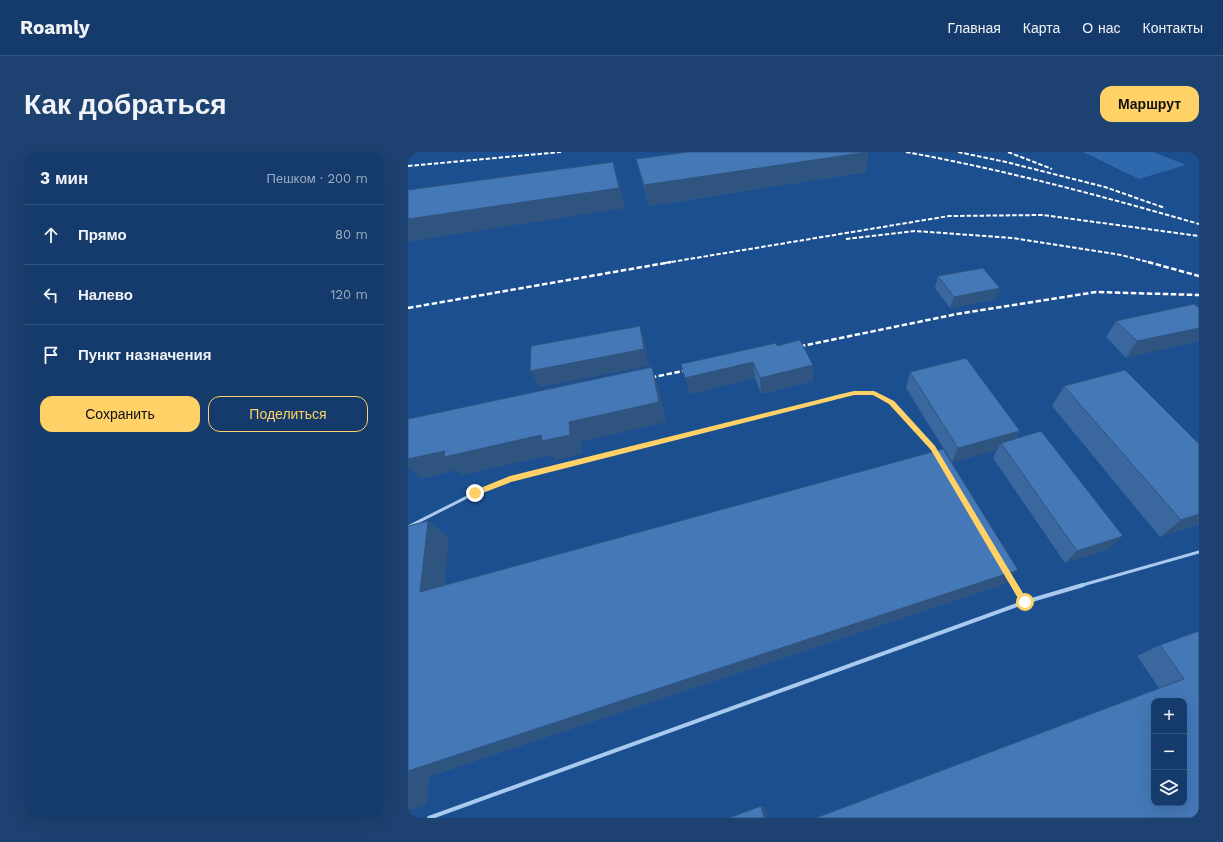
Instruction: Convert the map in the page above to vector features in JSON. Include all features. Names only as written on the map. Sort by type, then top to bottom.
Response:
[{"type":"lane","points":[[408,527],[475,493],[510,479],[854,393],[874,393],[892,403],[933,448],[941,461]]},
{"type":"lane","points":[[429,818],[1025,602],[1199,552]]},
{"type":"lane","points":[[1010,575],[1025,602]]},
{"type":"shaded area","points":[[1083,152],[1153,152],[1186,165],[1139,179]]},
{"type":"building","points":[[688,152],[868,152],[644,185],[636,159]]},
{"type":"building","points":[[613,162],[619,188],[408,219],[408,190]]},
{"type":"building","points":[[983,268],[1000,288],[954,297],[938,276]]},
{"type":"building","points":[[1194,304],[1199,308],[1199,328],[1137,341],[1116,321]]},
{"type":"building","points":[[640,326],[644,349],[530,371],[531,346]]},
{"type":"building","points":[[800,340],[813,365],[760,378],[753,362],[685,378],[681,364],[776,343],[777,346]]},
{"type":"building","points":[[966,358],[1020,431],[958,448],[910,372]]},
{"type":"building","points":[[652,367],[659,402],[569,422],[570,435],[542,441],[541,435],[444,457],[445,451],[408,459],[408,419]]},
{"type":"building","points":[[1125,370],[1199,444],[1199,514],[1181,520],[1064,386]]},
{"type":"building","points":[[1041,431],[1123,536],[1077,551],[1001,443]]},
{"type":"building","points":[[943,449],[1018,570],[408,771],[408,526],[428,521],[420,592]]},
{"type":"building","points":[[1199,631],[1199,818],[816,818],[1184,679],[1160,645]]},
{"type":"building","points":[[761,806],[764,818],[729,818]]},
{"type":"railway","points":[[408,166],[561,152]]},
{"type":"railway","points":[[906,152],[1053,184],[1199,224]]},
{"type":"railway","points":[[958,152],[1006,162],[1105,187],[1165,208]]},
{"type":"railway","points":[[1008,152],[1052,169]]},
{"type":"railway","points":[[670,262],[949,216],[1043,215],[1199,236]]},
{"type":"railway","points":[[846,239],[915,231],[1013,238],[1121,255],[1152,263]]},
{"type":"railway","points":[[408,308],[670,262]]},
{"type":"railway","points":[[665,263],[670,262]]},
{"type":"railway","points":[[1148,262],[1199,276]]},
{"type":"railway","points":[[792,348],[957,314],[1096,292],[1199,295]]},
{"type":"railway","points":[[643,379],[694,369]]},
{"type":"route","points":[[475,493],[510,479],[854,393],[874,393],[892,403],[933,448],[1025,602]]}]
